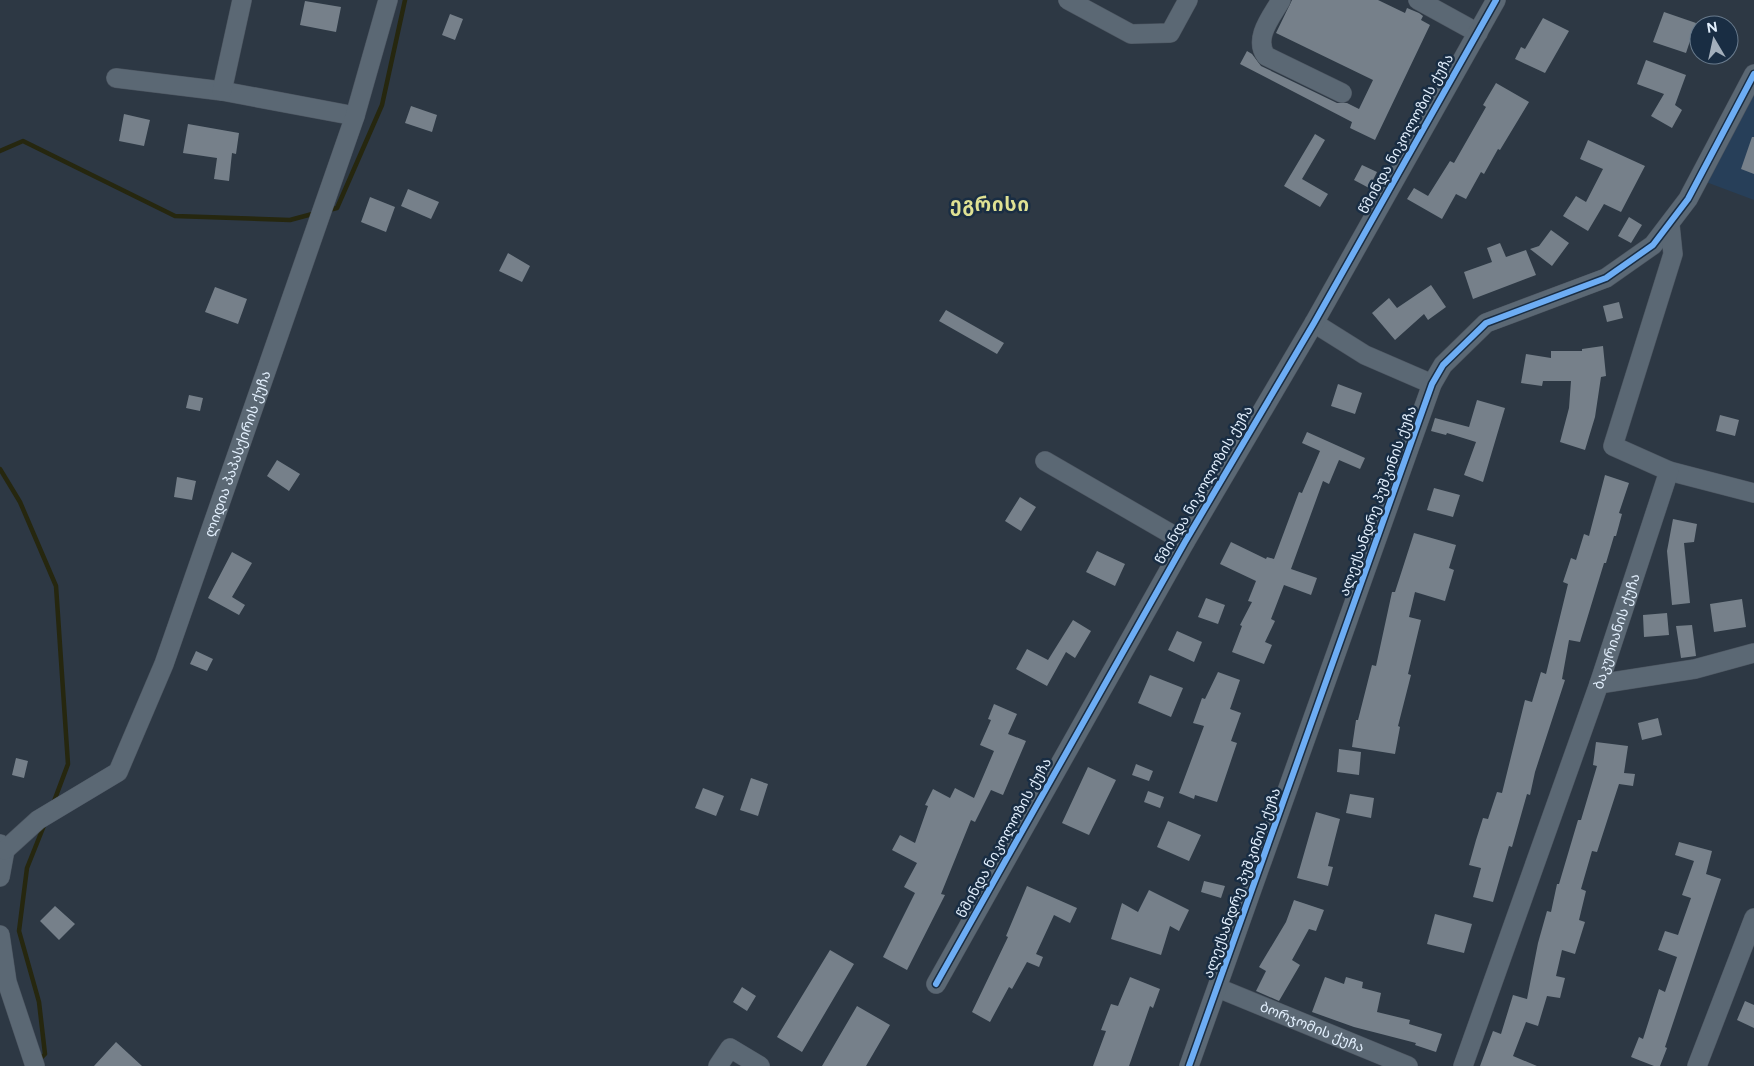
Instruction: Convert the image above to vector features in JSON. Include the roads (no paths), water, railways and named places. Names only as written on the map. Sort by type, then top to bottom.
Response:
[{"type":"street","points":[[222,91],[242,0]]},
{"type":"street","name":"ლიდია პაპასქირის ქუჩა","points":[[2,847],[38,820],[118,772],[164,664],[356,116],[388,0]]},
{"type":"street","points":[[1068,0],[1131,34],[1170,32],[1188,0]]},
{"type":"street","points":[[1280,0],[1261,40],[1262,50],[1266,56],[1342,93]]},
{"type":"street","points":[[1418,0],[1478,33]]},
{"type":"street","name":"წმინდა ნიკოლოზის ქუჩა","points":[[936,984],[1185,542],[1314,322],[1496,0]]},
{"type":"street","name":"ალექსანდრე პუშკინის ქუჩა","points":[[1189,1066],[1432,384],[1443,365],[1486,323],[1606,278],[1652,245],[1670,225],[1688,199],[1754,74]]},
{"type":"street","points":[[116,78],[222,91],[356,116]]},
{"type":"street","points":[[1670,225],[1673,254],[1613,446],[1669,470],[1754,493]]},
{"type":"street","points":[[1314,322],[1365,355],[1432,384]]},
{"type":"street","points":[[1044,461],[1185,542]]},
{"type":"street","name":"ბაკურიანის ქუჩა","points":[[1463,1066],[1599,684],[1669,470]]},
{"type":"street","points":[[1599,684],[1695,669],[1754,653]]},
{"type":"street","points":[[0,877],[2,847]]},
{"type":"street","points":[[1696,1066],[1754,918]]},
{"type":"street","points":[[0,935],[7,982],[35,1066]]},
{"type":"street","name":"ბორჯომის ქუჩა","points":[[1218,988],[1408,1066]]},
{"type":"street","points":[[718,1066],[730,1048],[760,1066]]},
{"type":"waterway","points":[[329,210],[337,208],[382,105],[405,0]]},
{"type":"waterway","points":[[0,151],[23,141],[175,216],[290,220],[316,213]]},
{"type":"waterway","points":[[0,469],[20,502],[56,586],[68,764],[53,804]]},
{"type":"waterway","points":[[39,1060],[45,1054],[39,1002],[19,931],[27,868],[45,823]]},
{"type":"district","name":"ეგრისი","points":[[990,204]]}]
